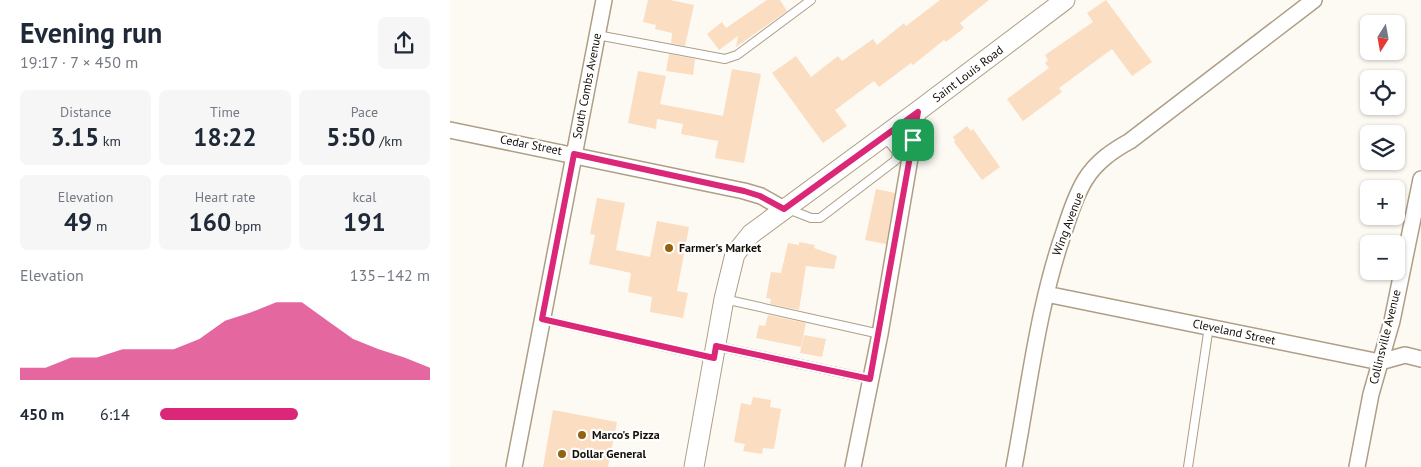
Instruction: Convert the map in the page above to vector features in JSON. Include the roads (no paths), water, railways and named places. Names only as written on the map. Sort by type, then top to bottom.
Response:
[{"type":"street","name":"South Combs Avenue","points":[[514,467],[604,0]]},
{"type":"street","name":"Saint Louis Road","points":[[694,467],[724,299],[735,254],[751,234],[918,112],[1065,0]]},
{"type":"street","name":"Wing Avenue","points":[[1018,466],[1046,294],[1054,259],[1084,180],[1096,164],[1113,150],[1130,141],[1314,0]]},
{"type":"street","points":[[853,467],[880,334],[918,112]]},
{"type":"street","name":"Cedar Street","points":[[450,130],[574,154],[744,191],[760,196],[785,209]]},
{"type":"street","name":"Collinsville Avenue","points":[[1357,467],[1371,394],[1392,321],[1421,178]]},
{"type":"street","name":"Cleveland Street","points":[[1046,294],[1380,362],[1405,355],[1421,359]]},
{"type":"lane","points":[[597,35],[725,59],[737,55],[811,0]]},
{"type":"lane","points":[[785,209],[811,218],[820,218],[896,160],[897,152],[884,135]]},
{"type":"lane","points":[[724,299],[880,334]]},
{"type":"lane","points":[[542,319],[870,379]]},
{"type":"lane","points":[[1188,467],[1208,326]]},
{"type":"place","name":"Farmer's Market","points":[[669,248]]},
{"type":"place","name":"Marco's Pizza","points":[[582,435]]},
{"type":"place","name":"Dollar General","points":[[562,454]]}]
